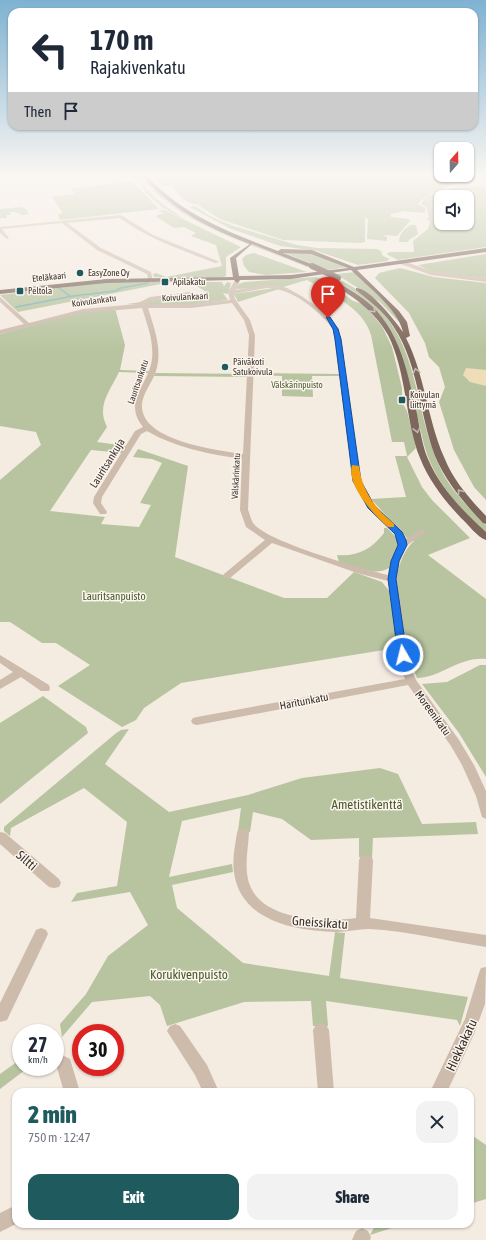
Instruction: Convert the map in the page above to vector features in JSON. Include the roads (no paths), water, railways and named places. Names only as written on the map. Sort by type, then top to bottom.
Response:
[{"type":"main road","points":[[224,234],[305,267],[330,280],[363,301],[385,324],[392,335],[401,362],[424,458],[444,493],[459,511],[486,536]]},
{"type":"main road","points":[[238,234],[312,266],[357,288],[381,306],[399,328],[409,348]]},
{"type":"main road","points":[[237,280],[233,258],[250,245]]},
{"type":"main road","points":[[243,251],[261,249]]},
{"type":"main road","points":[[358,271],[486,250]]},
{"type":"main road","points":[[278,251],[312,252],[358,271],[389,303],[404,322],[409,348],[440,460],[453,484],[486,521]]},
{"type":"main road","points":[[358,271],[486,253]]},
{"type":"main road","name":"Eteläkaari","points":[[237,280],[358,271]]},
{"type":"main road","name":"Eteläkaari","points":[[0,292],[76,283],[151,280],[295,278],[358,271]]},
{"type":"main road","points":[[236,273],[265,278]]},
{"type":"street","points":[[4,234],[7,238]]},
{"type":"street","points":[[76,234],[99,250],[149,273],[151,280]]},
{"type":"street","points":[[147,234],[217,262]]},
{"type":"street","points":[[194,253],[218,256],[207,258]]},
{"type":"street","points":[[402,264],[429,273],[486,280]]},
{"type":"street","points":[[231,292],[237,280]]},
{"type":"street","points":[[231,292],[280,288],[316,308],[332,323],[336,329],[339,344],[357,481],[371,506],[399,533],[402,545],[422,532]]},
{"type":"street","name":"Välskärinkatu","points":[[231,292],[234,301],[248,320],[252,335],[244,510],[246,520],[254,529],[271,540],[360,572],[392,579]]},
{"type":"street","name":"Koivulankatu","points":[[0,332],[83,311],[141,306],[145,300],[190,294]]},
{"type":"street","points":[[0,299],[28,324]]},
{"type":"street","name":"Koivulankaari","points":[[141,306],[190,306],[234,301]]},
{"type":"street","name":"Lauritsankatu","points":[[141,306],[154,338],[156,352],[154,367],[138,405],[137,413],[146,428]]},
{"type":"street","points":[[146,428],[166,438],[201,449],[247,458]]},
{"type":"street","name":"Lauritsankuja","points":[[103,512],[97,503],[98,497],[138,433],[146,428]]},
{"type":"street","points":[[228,576],[271,540]]},
{"type":"street","name":"Moreenikatu","points":[[402,545],[395,561],[392,579],[404,663],[411,681],[465,759],[478,786],[485,810]]},
{"type":"street","points":[[0,658],[45,688]]},
{"type":"street","points":[[0,684],[21,672]]},
{"type":"street","name":"Haritunkatu","points":[[197,721],[411,681]]},
{"type":"street","name":"Gneissikatu","points":[[243,833],[240,868],[246,892],[258,906],[280,917],[302,923],[336,926],[363,923],[486,941]]},
{"type":"street","name":"Siltti","points":[[0,836],[54,883]]},
{"type":"street","points":[[363,923],[366,860]]},
{"type":"street","points":[[0,1015],[2,1015],[41,934]]},
{"type":"street","name":"Hiekkakatu","points":[[440,1088],[467,1036],[479,1002],[486,973]]},
{"type":"street","points":[[321,1030],[326,1088]]},
{"type":"street","points":[[175,1031],[201,1070],[209,1088]]},
{"type":"street","points":[[64,1064],[71,1088]]},
{"type":"street","points":[[0,1223],[12,1216]]},
{"type":"waterway","points":[[16,307],[73,296],[115,291],[121,288],[148,283]]},
{"type":"waterway","points":[[59,288],[70,296]]},
{"type":"place","name":"EasyZone Oy","points":[[80,273]]},
{"type":"place","name":"Apilakatu","points":[[165,282]]},
{"type":"place","name":"Peltola","points":[[20,291]]},
{"type":"place","name":"Päiväkoti Satukoivula","points":[[225,367]]},
{"type":"place","name":"Koivulan liittymä","points":[[402,400]]},
{"type":"park label","name":"Välskärinpuisto","points":[[297,385]]},
{"type":"park label","name":"Lauritsanpuisto","points":[[114,596]]},
{"type":"park label","name":"Ametistikenttä","points":[[367,804]]},
{"type":"park label","name":"Korukivenpuisto","points":[[189,974]]}]
